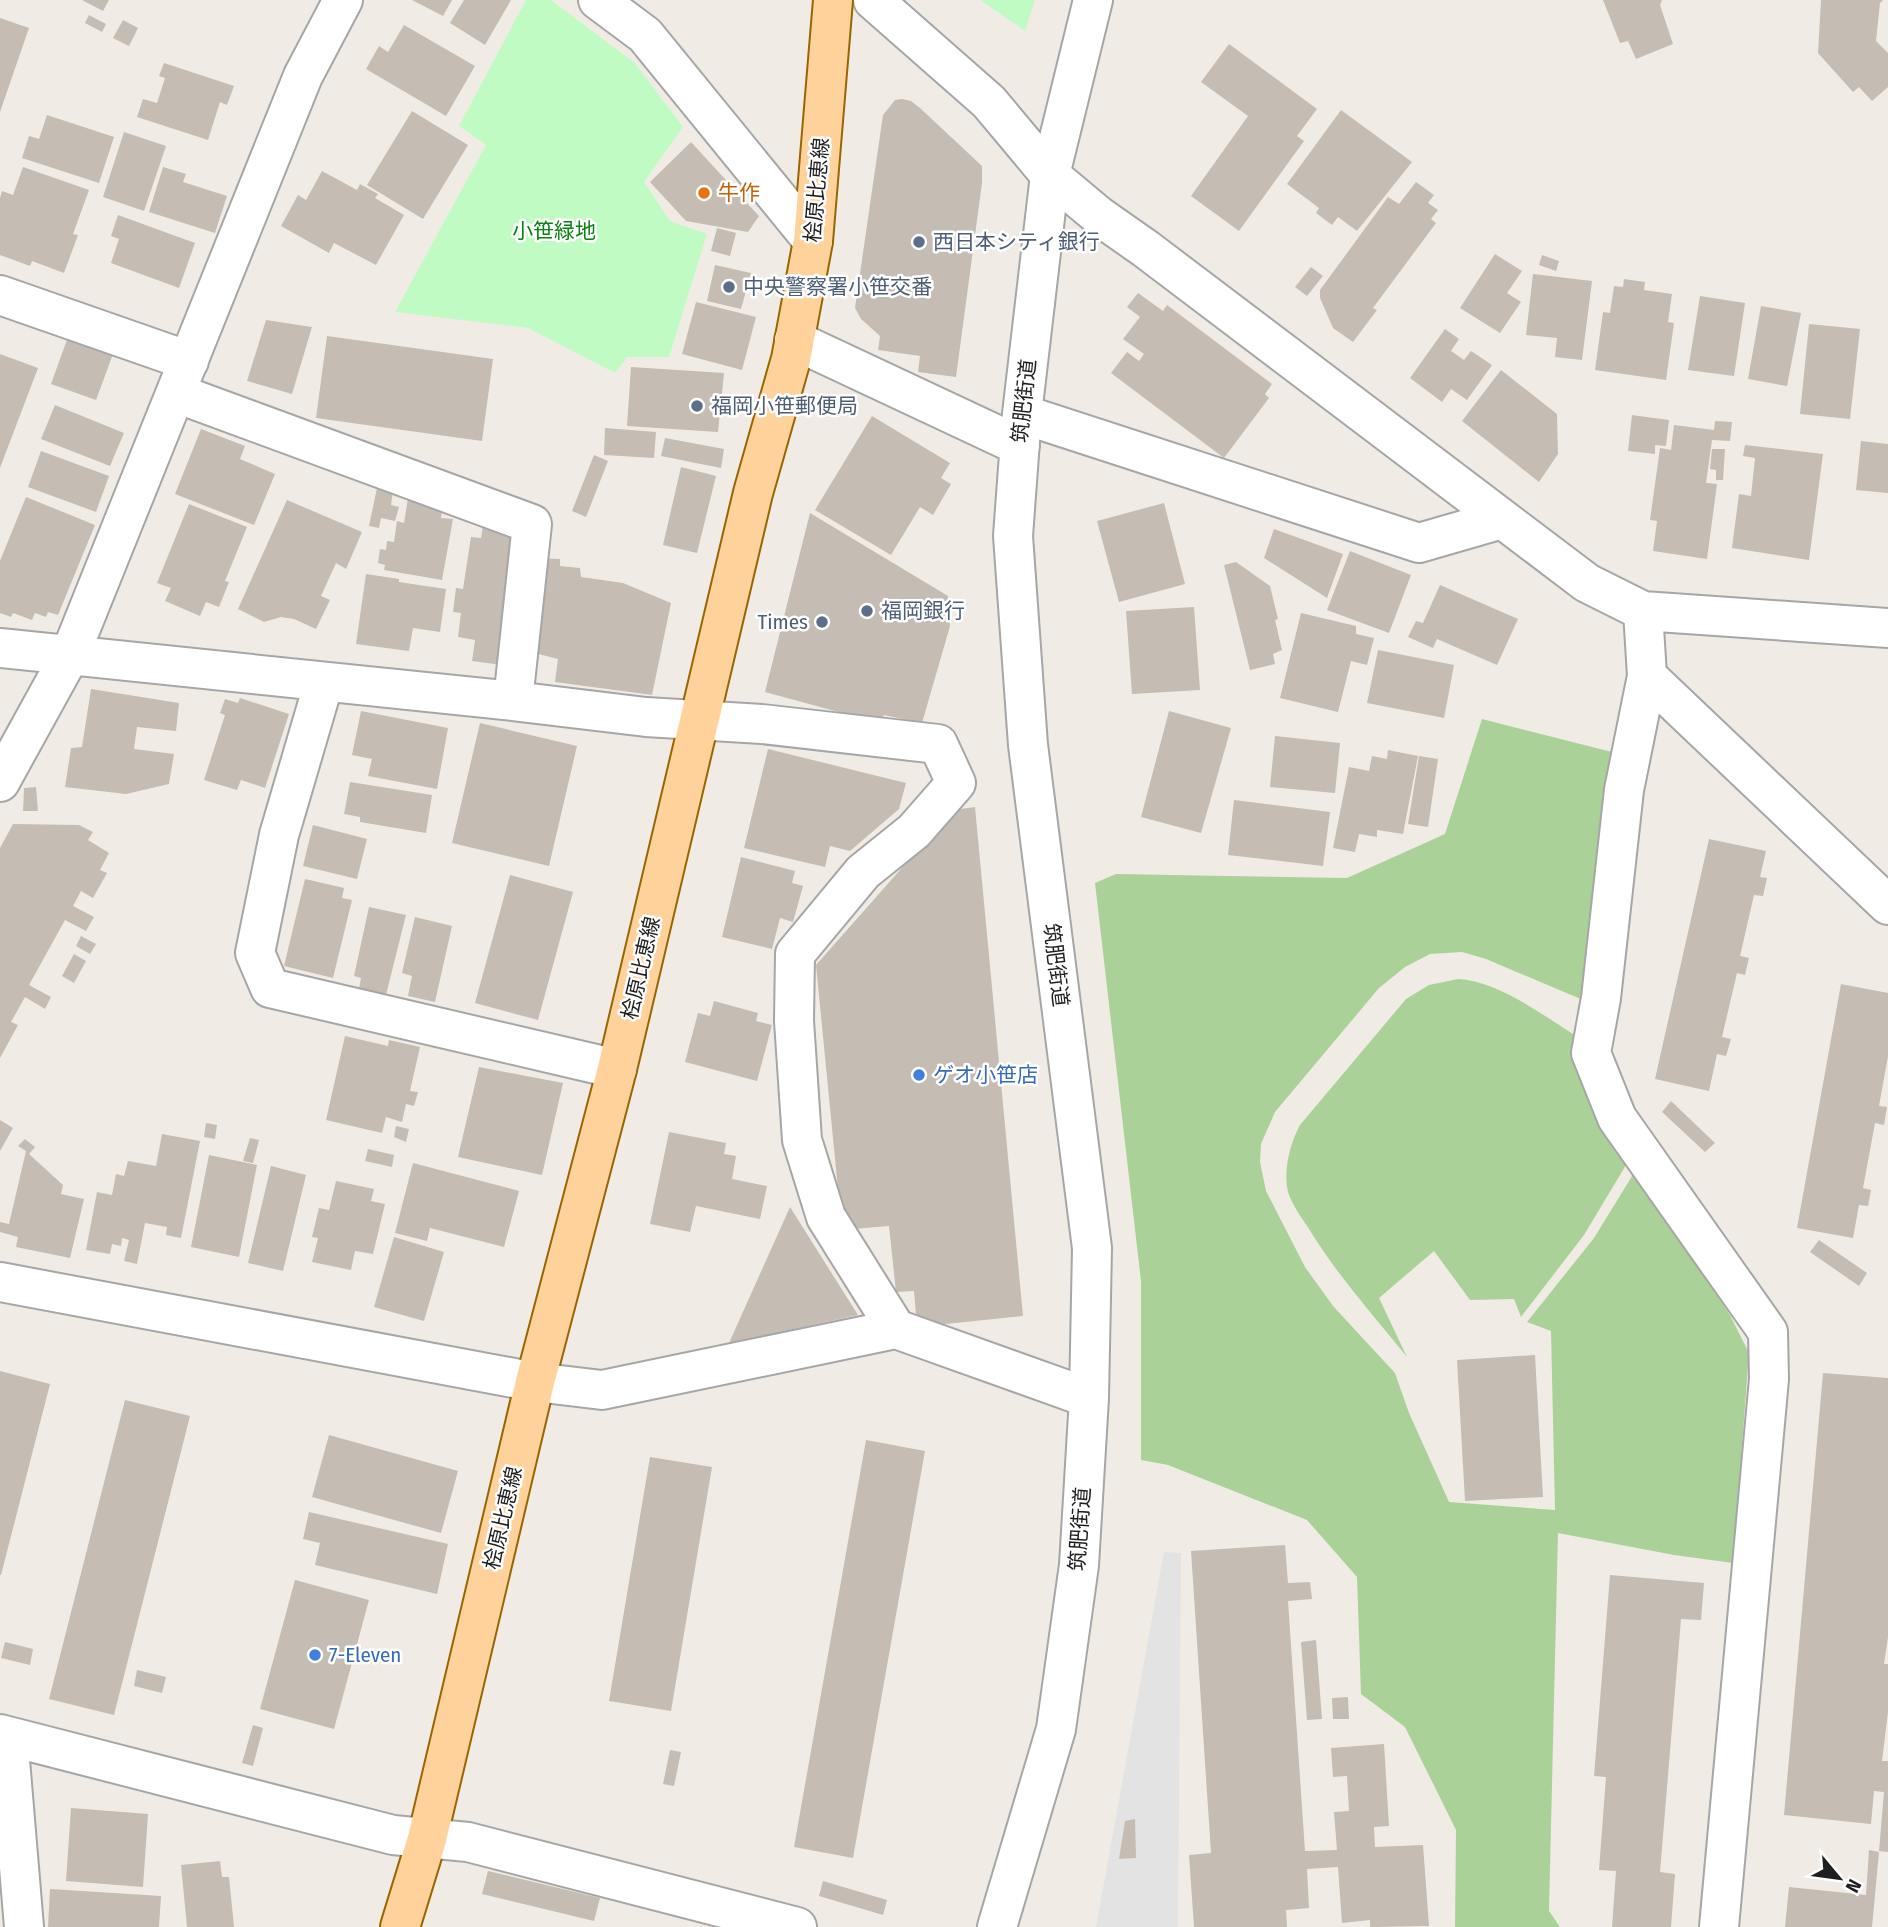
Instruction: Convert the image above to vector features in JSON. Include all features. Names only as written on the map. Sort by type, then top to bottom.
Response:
[{"type":"main road","name":"桧原比恵線","points":[[400,1927],[427,1839],[535,1382],[617,1069],[753,493],[794,340],[813,241],[833,0]]},
{"type":"street","points":[[0,782],[70,655],[303,76],[343,0]]},
{"type":"street","points":[[598,0],[645,35],[813,241]]},
{"type":"street","points":[[873,0],[989,102],[1050,175],[1099,216],[1587,583],[1643,611],[1888,628]]},
{"type":"street","name":"筑肥街道","points":[[998,1927],[1056,1729],[1079,1565],[1089,1398],[1092,1248],[1028,745],[1013,536],[1021,430],[1050,175],[1093,0]]},
{"type":"street","points":[[0,295],[183,377],[532,524],[513,701]]},
{"type":"street","points":[[794,340],[1021,430],[1419,543],[1502,519]]},
{"type":"street","points":[[1643,611],[1647,676],[1625,790],[1601,998],[1591,1053],[1617,1118],[1768,1332],[1769,1379],[1719,1927]]},
{"type":"street","points":[[0,648],[646,717],[700,719],[938,744],[956,783],[914,831],[863,872],[795,954],[794,1021],[802,1140],[826,1217],[896,1329]]},
{"type":"street","points":[[1647,676],[1888,905]]},
{"type":"street","points":[[324,681],[279,835],[256,953],[270,988],[617,1069]]},
{"type":"street","points":[[0,1282],[535,1382],[602,1390],[896,1329],[1089,1398]]},
{"type":"street","points":[[24,1927],[4,1735],[393,1835],[468,1842],[797,1927]]},
{"type":"green space","name":"小笹緑地","points":[[526,0],[551,0],[635,63],[683,127],[644,182],[670,221],[707,234],[669,357],[627,357],[615,373],[528,328],[395,312],[486,145],[459,126]]},
{"type":"green space","points":[[980,0],[1035,0],[1025,31]]},
{"type":"green space","points":[[1482,719],[1612,752],[1583,1000],[1486,959],[1462,952],[1430,954],[1405,967],[1379,988],[1275,1112],[1261,1144],[1260,1162],[1266,1191],[1305,1267],[1333,1306],[1395,1373],[1409,1413],[1449,1502],[1555,1510],[1551,1331],[1527,1322],[1594,1238],[1634,1173],[1730,1315],[1749,1353],[1733,1563],[1558,1533],[1549,1911],[1560,1927],[1455,1927],[1456,1830],[1405,1727],[1361,1694],[1357,1577],[1307,1520],[1168,1465],[1141,1460],[1141,1281],[1095,883],[1116,874],[1347,878],[1445,834]]},
{"type":"green space","points":[[1458,979],[1488,985],[1503,992],[1573,1034],[1573,1061],[1594,1115],[1626,1165],[1584,1235],[1521,1317],[1514,1299],[1470,1300],[1434,1251],[1379,1298],[1407,1357],[1343,1279],[1297,1211],[1288,1192],[1287,1166],[1290,1149],[1300,1125],[1406,999],[1429,985]]},
{"type":"shaded area","points":[[1164,1552],[1181,1553],[1178,1927],[1096,1927]]},
{"type":"building","points":[[82,0],[109,0],[103,11]]},
{"type":"building","points":[[412,0],[452,0],[443,16]]},
{"type":"building","points":[[464,0],[511,0],[485,45],[450,23]]},
{"type":"building","points":[[1603,0],[1662,0],[1660,5],[1673,44],[1636,59],[1628,41],[1620,43]]},
{"type":"building","points":[[1821,0],[1883,0],[1880,3],[1876,41],[1888,53],[1888,87],[1872,101],[1859,87],[1853,92],[1818,53]]},
{"type":"building","points":[[89,15],[106,24],[102,32],[85,23]]},
{"type":"building","points":[[0,18],[29,28],[0,112]]},
{"type":"building","points":[[123,20],[138,28],[129,46],[113,38]]},
{"type":"building","points":[[404,25],[475,66],[446,116],[366,69],[379,46],[388,52]]},
{"type":"building","points":[[1229,44],[1317,109],[1297,136],[1304,141],[1239,231],[1191,196],[1248,116],[1201,82]]},
{"type":"building","points":[[164,63],[234,86],[227,105],[220,102],[208,140],[137,117],[143,99],[157,103],[165,78],[159,76]]},
{"type":"building","name":"西日本シティ銀行","points":[[895,100],[911,101],[920,108],[982,166],[956,377],[918,372],[920,356],[878,350],[880,336],[861,319],[855,308],[883,115]]},
{"type":"building","points":[[1341,110],[1412,162],[1357,231],[1338,217],[1332,225],[1316,213],[1319,208],[1287,184]]},
{"type":"building","points":[[412,111],[468,145],[423,219],[367,185]]},
{"type":"building","points":[[47,115],[114,137],[99,183],[22,158],[29,136],[39,139]]},
{"type":"building","points":[[124,132],[166,146],[144,211],[103,197]]},
{"type":"building","points":[[691,142],[759,216],[748,232],[686,221],[650,182]]},
{"type":"building","points":[[23,167],[89,190],[73,234],[78,235],[64,273],[32,261],[30,266],[0,255],[0,198],[2,191],[13,195]]},
{"type":"building","points":[[163,167],[186,174],[183,182],[227,196],[215,233],[149,212]]},
{"type":"building","points":[[322,171],[357,190],[360,184],[378,194],[375,198],[404,215],[376,265],[334,243],[329,253],[281,226],[298,195],[306,200]]},
{"type":"building","points":[[1416,182],[1434,195],[1428,203],[1438,210],[1431,219],[1436,223],[1373,308],[1377,310],[1353,342],[1333,328],[1320,298],[1320,290],[1388,197],[1399,204]]},
{"type":"building","points":[[118,215],[195,243],[179,288],[111,263],[119,239],[111,236]]},
{"type":"building","points":[[717,228],[736,233],[730,256],[711,251]]},
{"type":"building","points":[[1495,254],[1522,271],[1507,293],[1521,302],[1500,333],[1460,308]]},
{"type":"building","points":[[1542,255],[1559,261],[1556,271],[1539,265]]},
{"type":"building","name":"中央警察署小笹交番","points":[[715,265],[751,273],[741,309],[707,301]]},
{"type":"building","points":[[1311,267],[1323,276],[1307,296],[1295,287]]},
{"type":"building","points":[[1533,274],[1592,281],[1582,360],[1555,357],[1557,338],[1526,335]]},
{"type":"building","points":[[1624,279],[1645,282],[1644,290],[1672,294],[1668,322],[1674,323],[1666,380],[1595,370],[1603,312],[1610,313],[1614,286],[1623,287]]},
{"type":"building","points":[[1138,293],[1163,311],[1167,305],[1272,384],[1265,394],[1269,398],[1224,458],[1111,373],[1127,352],[1139,361],[1144,354],[1123,339],[1140,317],[1127,307]]},
{"type":"building","points":[[1700,296],[1745,303],[1734,376],[1688,370]]},
{"type":"building","points":[[696,302],[756,317],[742,370],[682,354]]},
{"type":"building","points":[[1761,306],[1801,313],[1787,386],[1748,379]]},
{"type":"building","points":[[266,320],[312,327],[292,394],[247,381]]},
{"type":"building","points":[[1809,324],[1860,329],[1850,419],[1800,414]]},
{"type":"building","points":[[1445,329],[1459,339],[1451,351],[1464,360],[1471,351],[1492,365],[1467,400],[1451,389],[1442,402],[1410,378]]},
{"type":"building","points":[[327,336],[493,359],[482,441],[316,418]]},
{"type":"building","points":[[68,337],[113,354],[96,400],[51,384]]},
{"type":"building","points":[[0,354],[38,368],[0,468]]},
{"type":"building","points":[[631,367],[724,373],[718,432],[627,426]]},
{"type":"building","points":[[1501,370],[1557,414],[1558,454],[1539,482],[1462,421]]},
{"type":"building","points":[[55,405],[124,433],[110,466],[41,439]]},
{"type":"building","points":[[1632,415],[1669,420],[1666,446],[1655,445],[1655,454],[1628,451]]},
{"type":"building","points":[[872,416],[950,463],[941,478],[951,484],[933,515],[920,507],[891,555],[815,510]]},
{"type":"building","points":[[1715,421],[1732,422],[1730,441],[1712,440],[1706,483],[1717,484],[1707,559],[1653,551],[1657,521],[1650,520],[1660,448],[1671,450],[1674,425],[1714,430]]},
{"type":"building","points":[[605,428],[656,432],[654,458],[604,455]]},
{"type":"building","points":[[201,429],[245,446],[240,459],[275,474],[254,525],[175,494]]},
{"type":"building","points":[[665,438],[724,449],[721,468],[661,456]]},
{"type":"building","points":[[1861,441],[1888,444],[1888,493],[1856,490]]},
{"type":"building","points":[[1745,445],[1823,454],[1809,560],[1732,548],[1739,494],[1751,496],[1755,458],[1743,456]]},
{"type":"building","points":[[1712,449],[1725,449],[1723,480],[1716,480],[1716,470],[1710,469]]},
{"type":"building","points":[[41,451],[109,476],[96,512],[28,487]]},
{"type":"building","points":[[594,455],[608,461],[586,517],[572,511]]},
{"type":"building","points":[[681,467],[716,476],[697,553],[663,545]]},
{"type":"building","points":[[377,488],[393,491],[391,505],[399,507],[395,521],[381,518],[379,528],[369,526]]},
{"type":"building","points":[[26,497],[95,525],[58,615],[48,612],[46,617],[35,613],[32,620],[13,613],[11,617],[0,613],[0,561]]},
{"type":"building","points":[[408,498],[432,502],[431,508],[442,510],[441,518],[453,519],[442,580],[384,570],[385,565],[378,563],[380,549],[386,550],[387,541],[394,542],[397,521],[404,523]]},
{"type":"building","points":[[287,500],[362,532],[346,569],[336,563],[321,596],[330,600],[316,629],[294,619],[281,617],[264,622],[238,609]]},
{"type":"building","points":[[1164,503],[1185,584],[1119,602],[1097,521]]},
{"type":"building","points":[[189,504],[247,527],[225,581],[229,582],[219,607],[206,602],[200,616],[165,601],[171,588],[157,583]]},
{"type":"building","name":"福岡銀行","points":[[810,513],[948,596],[950,626],[922,723],[884,715],[879,723],[765,692]]},
{"type":"building","points":[[483,525],[519,539],[502,665],[472,661],[475,640],[458,637],[461,613],[453,612],[456,588],[463,589],[471,537],[481,538]]},
{"type":"building","points":[[1274,529],[1343,554],[1327,598],[1264,558]]},
{"type":"building","points":[[1350,551],[1411,575],[1389,633],[1327,610]]},
{"type":"building","points":[[533,558],[560,559],[560,566],[580,568],[581,577],[623,583],[671,603],[652,695],[555,682],[558,659],[527,651]]},
{"type":"building","points":[[1236,562],[1270,586],[1282,650],[1273,654],[1275,664],[1250,670],[1224,565]]},
{"type":"building","points":[[366,574],[446,589],[440,632],[413,628],[409,651],[356,644]]},
{"type":"building","points":[[1440,585],[1518,619],[1497,665],[1437,639],[1433,648],[1408,637],[1416,621],[1423,623]]},
{"type":"building","points":[[1194,607],[1200,690],[1132,694],[1126,611]]},
{"type":"building","points":[[1301,613],[1356,626],[1356,634],[1374,638],[1367,665],[1351,661],[1338,712],[1280,698]]},
{"type":"building","points":[[1378,650],[1454,665],[1444,718],[1367,703]]},
{"type":"building","points":[[91,689],[179,703],[176,731],[137,727],[134,749],[174,754],[169,784],[126,794],[65,787],[71,748],[82,747]]},
{"type":"building","points":[[240,698],[289,714],[265,788],[241,780],[237,790],[204,780],[225,715],[220,713],[225,699],[238,703]]},
{"type":"building","points":[[361,711],[448,728],[437,789],[368,776],[372,759],[352,755]]},
{"type":"building","points":[[1169,711],[1231,728],[1201,833],[1141,817]]},
{"type":"building","points":[[480,723],[577,746],[549,866],[452,843]]},
{"type":"building","points":[[1275,736],[1340,743],[1335,793],[1270,787]]},
{"type":"building","points":[[768,749],[906,783],[899,809],[850,851],[830,846],[825,867],[744,848]]},
{"type":"building","points":[[1388,750],[1418,756],[1403,834],[1377,830],[1377,837],[1359,834],[1355,852],[1333,848],[1349,767],[1369,771],[1372,756],[1387,759]]},
{"type":"building","points":[[1419,756],[1438,759],[1428,827],[1408,824]]},
{"type":"building","points":[[350,782],[432,795],[426,833],[360,822],[360,817],[344,814]]},
{"type":"building","points":[[36,787],[38,811],[23,811],[24,788]]},
{"type":"building","points":[[1234,800],[1330,812],[1323,866],[1228,855]]},
{"type":"building","points":[[975,807],[1023,1316],[917,1327],[914,1291],[896,1292],[889,1226],[842,1230],[816,965],[953,810]]},
{"type":"building","points":[[13,824],[79,825],[93,832],[88,840],[109,853],[100,870],[107,873],[93,898],[81,891],[73,906],[94,917],[86,931],[65,920],[29,985],[51,997],[45,1009],[25,997],[11,1022],[18,1025],[0,1058],[0,848]]},
{"type":"building","points":[[313,825],[367,839],[357,879],[303,866]]},
{"type":"building","points":[[1709,839],[1766,851],[1760,877],[1767,878],[1763,896],[1754,895],[1740,956],[1749,958],[1745,975],[1737,973],[1722,1037],[1731,1039],[1726,1056],[1717,1054],[1709,1091],[1655,1079]]},
{"type":"building","points":[[741,857],[795,871],[792,883],[803,886],[793,922],[780,918],[772,949],[722,937]]},
{"type":"building","points":[[510,875],[573,892],[538,1020],[475,1003]]},
{"type":"building","points":[[305,879],[344,888],[342,898],[352,900],[333,978],[284,966]]},
{"type":"building","points":[[369,907],[406,915],[385,999],[358,994],[361,978],[354,976]]},
{"type":"building","points":[[415,917],[452,926],[435,1002],[408,996],[412,976],[402,973]]},
{"type":"building","points":[[81,936],[96,944],[90,954],[76,946]]},
{"type":"building","points":[[74,954],[86,961],[74,983],[62,976]]},
{"type":"building","points":[[1841,984],[1888,993],[1888,1056],[1879,1106],[1887,1107],[1884,1125],[1875,1123],[1863,1188],[1871,1190],[1868,1206],[1859,1205],[1853,1238],[1797,1228]]},
{"type":"building","points":[[714,1001],[758,1013],[756,1021],[772,1025],[757,1081],[685,1062],[698,1013],[710,1016]]},
{"type":"building","points":[[345,1036],[388,1046],[389,1040],[420,1047],[410,1091],[418,1092],[414,1106],[406,1104],[402,1122],[386,1117],[382,1133],[326,1120]]},
{"type":"building","points":[[479,1067],[563,1083],[542,1175],[458,1157]]},
{"type":"building","points":[[1671,1101],[1715,1143],[1705,1152],[1662,1112]]},
{"type":"building","points":[[0,1120],[13,1128],[0,1151]]},
{"type":"building","points":[[206,1123],[217,1125],[215,1139],[204,1137]]},
{"type":"building","points":[[396,1126],[409,1129],[406,1142],[394,1137]]},
{"type":"building","points":[[669,1132],[726,1143],[724,1154],[736,1156],[732,1179],[767,1186],[760,1219],[696,1206],[690,1232],[650,1224]]},
{"type":"building","points":[[162,1134],[200,1141],[181,1238],[166,1235],[167,1227],[145,1223],[137,1264],[124,1261],[129,1240],[122,1238],[121,1246],[112,1244],[110,1254],[86,1250],[97,1192],[112,1195],[116,1174],[124,1176],[128,1161],[156,1166]]},
{"type":"building","points":[[250,1138],[259,1140],[253,1163],[243,1161]]},
{"type":"building","points":[[25,1139],[35,1147],[29,1154],[63,1185],[61,1194],[84,1199],[70,1258],[16,1247],[18,1237],[0,1232],[0,1222],[9,1224],[26,1151],[18,1146]]},
{"type":"building","points":[[368,1149],[394,1155],[392,1167],[365,1161]]},
{"type":"building","points":[[209,1155],[257,1165],[239,1257],[191,1247]]},
{"type":"building","points":[[413,1163],[519,1191],[504,1247],[430,1228],[427,1241],[395,1233]]},
{"type":"building","points":[[271,1166],[306,1175],[283,1271],[248,1263]]},
{"type":"building","points":[[336,1181],[374,1189],[371,1201],[385,1204],[373,1254],[355,1251],[351,1270],[312,1262],[318,1238],[312,1237],[319,1208],[329,1210]]},
{"type":"building","points":[[790,1207],[858,1315],[729,1343]]},
{"type":"building","points":[[394,1237],[444,1252],[424,1321],[374,1307]]},
{"type":"building","points":[[1819,1240],[1867,1273],[1859,1286],[1810,1252]]},
{"type":"building","points":[[1535,1355],[1543,1497],[1465,1501],[1457,1360]]},
{"type":"building","points":[[0,1371],[50,1384],[1,1575],[0,1575]]},
{"type":"building","points":[[1823,1373],[1888,1378],[1888,1637],[1884,1664],[1888,1664],[1888,1712],[1882,1761],[1888,1761],[1888,1852],[1879,1851],[1884,1792],[1874,1791],[1871,1824],[1784,1815]]},
{"type":"building","points":[[125,1400],[190,1416],[114,1715],[49,1699]]},
{"type":"building","points":[[329,1435],[458,1471],[441,1533],[312,1497]]},
{"type":"building","points":[[866,1440],[925,1451],[853,1858],[794,1847]]},
{"type":"building","points":[[650,1457],[712,1467],[671,1711],[609,1701]]},
{"type":"building","points":[[309,1512],[448,1544],[437,1594],[315,1565],[320,1543],[303,1539]]},
{"type":"building","points":[[1285,1545],[1288,1583],[1310,1582],[1312,1599],[1288,1601],[1305,1851],[1337,1850],[1334,1812],[1349,1811],[1347,1776],[1333,1777],[1331,1748],[1384,1744],[1389,1826],[1374,1827],[1375,1847],[1423,1845],[1429,1926],[1370,1927],[1370,1920],[1342,1923],[1338,1867],[1307,1869],[1309,1908],[1286,1910],[1287,1927],[1194,1927],[1189,1855],[1211,1853],[1191,1551]]},
{"type":"building","points":[[1610,1575],[1704,1583],[1701,1620],[1681,1619],[1660,1872],[1675,1874],[1671,1927],[1612,1927],[1616,1871],[1599,1870],[1606,1777],[1594,1776]]},
{"type":"building","name":"7-Eleven","points":[[295,1580],[369,1600],[334,1729],[260,1709]]},
{"type":"building","points":[[1316,1640],[1322,1719],[1307,1720],[1301,1642]]},
{"type":"building","points":[[5,1642],[33,1649],[30,1665],[1,1658]]},
{"type":"building","points":[[137,1670],[166,1677],[162,1693],[134,1686]]},
{"type":"building","points":[[1348,1697],[1349,1719],[1333,1719],[1332,1698]]},
{"type":"building","points":[[253,1725],[263,1728],[253,1766],[242,1763]]},
{"type":"building","points":[[670,1750],[681,1752],[674,1786],[663,1784]]},
{"type":"building","points":[[71,1808],[148,1814],[143,1887],[66,1881]]},
{"type":"building","points":[[1135,1819],[1136,1858],[1119,1859],[1125,1821]]},
{"type":"building","points":[[1869,1850],[1879,1852],[1872,1927],[1785,1927],[1789,1887],[1866,1895]]},
{"type":"building","points":[[220,1861],[222,1877],[229,1877],[234,1927],[187,1927],[181,1865]]},
{"type":"building","points":[[488,1871],[600,1898],[594,1921],[482,1894]]},
{"type":"building","points":[[823,1881],[887,1900],[883,1915],[819,1896]]},
{"type":"building","points":[[50,1889],[161,1896],[159,1927],[48,1927]]},
{"type":"place","name":"牛作","points":[[704,193]]},
{"type":"place","name":"西日本シティ銀行","points":[[919,242]]},
{"type":"place","name":"中央警察署小笹交番","points":[[729,287]]},
{"type":"place","name":"福岡小笹郵便局","points":[[697,406]]},
{"type":"place","name":"福岡銀行","points":[[867,611]]},
{"type":"place","name":"Times","points":[[822,622]]},
{"type":"place","name":"ゲオ小笹店","points":[[919,1075]]},
{"type":"place","name":"7-Eleven","points":[[315,1655]]}]
